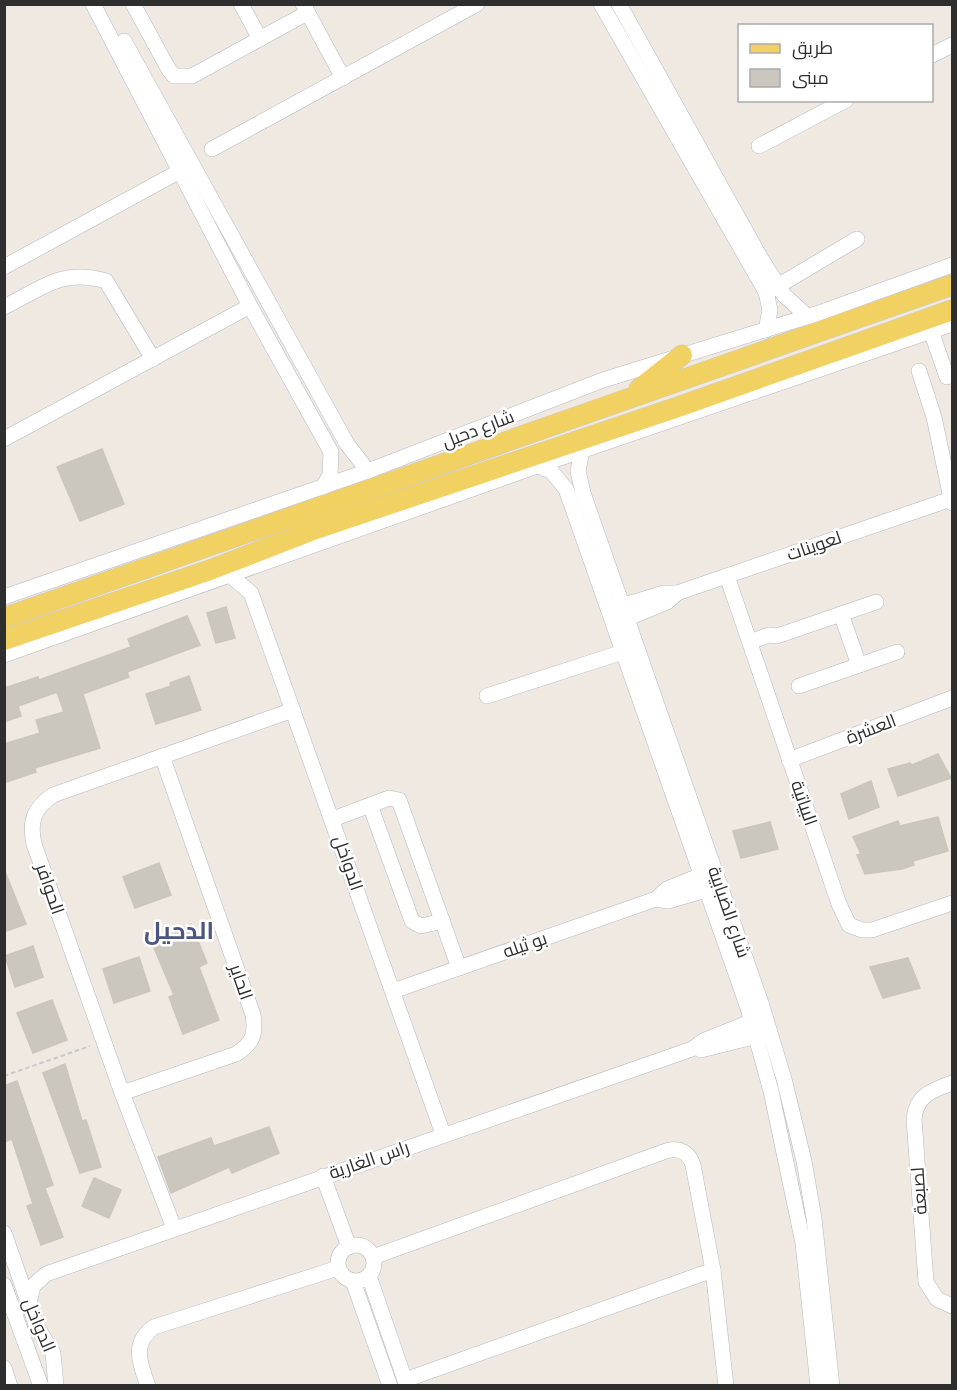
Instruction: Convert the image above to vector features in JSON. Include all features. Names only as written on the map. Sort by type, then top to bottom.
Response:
[{"type":"main road","name":"شارع دحيل","points":[[4,618],[952,285]]},
{"type":"main road","points":[[5,640],[210,570],[316,529],[656,415],[952,310]]},
{"type":"main road","points":[[626,399],[682,355]]},
{"type":"main road","points":[[633,435],[656,415]]},
{"type":"main road","points":[[283,557],[316,529]]},
{"type":"main road","points":[[210,570],[231,576]]},
{"type":"main road","points":[[5,640],[102,622]]},
{"type":"street","points":[[93,4],[249,306],[331,452],[330,475],[323,487]]},
{"type":"street","points":[[103,4],[347,444],[368,471]]},
{"type":"street","points":[[133,4],[174,76],[180,78],[192,76],[260,39],[305,9],[343,78]]},
{"type":"street","points":[[241,4],[260,39]]},
{"type":"street","points":[[212,150],[477,4]]},
{"type":"street","points":[[601,4],[772,289],[807,316]]},
{"type":"street","points":[[619,4],[759,267]]},
{"type":"street","points":[[933,54],[952,45]]},
{"type":"street","points":[[759,146],[842,102]]},
{"type":"street","points":[[4,267],[180,171]]},
{"type":"street","points":[[772,289],[857,239]]},
{"type":"street","name":"شارع دحيل","points":[[4,597],[368,471],[603,380],[766,330],[952,265]]},
{"type":"street","points":[[4,307],[64,277],[85,275],[106,281],[153,359]]},
{"type":"street","points":[[766,330],[772,289]]},
{"type":"street","points":[[4,439],[249,306]]},
{"type":"street","points":[[4,655],[264,565],[582,450],[633,435],[952,324]]},
{"type":"street","points":[[931,331],[947,377]]},
{"type":"street","name":"لعوينات","points":[[619,614],[667,602],[677,593],[952,501],[934,417],[919,371]]},
{"type":"street","points":[[331,452],[347,444]]},
{"type":"street","name":"شارع الضبابية","points":[[582,450],[578,464],[579,478],[619,614],[708,872]]},
{"type":"street","name":"شارع الضبابية","points":[[537,466],[551,471],[562,482],[619,614],[623,652],[714,888],[804,1161],[819,1257],[832,1386]]},
{"type":"street","points":[[252,593],[254,580],[264,565]]},
{"type":"street","points":[[231,576],[252,593]]},
{"type":"street","name":"البياتية","points":[[727,576],[839,904],[849,925],[862,930],[872,930],[952,903]]},
{"type":"street","name":"الدواخل","points":[[252,593],[443,1134]]},
{"type":"street","points":[[751,646],[772,642],[777,636],[876,602]]},
{"type":"street","points":[[841,614],[859,665]]},
{"type":"street","points":[[487,696],[623,652]]},
{"type":"street","points":[[799,686],[897,652]]},
{"type":"street","name":"العشرة","points":[[789,760],[952,698]]},
{"type":"street","name":"الحوافر","points":[[174,1228],[122,1093],[34,844],[31,830],[33,816],[40,803],[53,795],[293,710]]},
{"type":"street","name":"الحاير","points":[[122,1093],[236,1054],[251,1043],[254,1036],[253,1015],[162,756]]},
{"type":"street","points":[[333,819],[393,798],[401,803],[459,968]]},
{"type":"street","points":[[370,806],[412,921],[421,926],[443,921]]},
{"type":"street","name":"بو ثيله","points":[[393,991],[656,899],[664,891],[708,872]]},
{"type":"street","name":"بو ثيله","points":[[656,899],[668,901],[714,888]]},
{"type":"street","name":"شارع الضبابية","points":[[761,1027],[773,1101],[803,1243],[818,1386]]},
{"type":"street","name":"راس الغارية","points":[[46,1274],[443,1134],[693,1049],[706,1049],[761,1027]]},
{"type":"street","name":"لصبعة","points":[[952,1083],[928,1092],[918,1103],[914,1119],[926,1282],[937,1299],[952,1306]]},
{"type":"street","points":[[373,1257],[675,1150],[689,1156],[693,1165],[713,1270],[726,1386]]},
{"type":"street","points":[[323,1176],[349,1247]]},
{"type":"street","name":"الدواخل","points":[[4,1233],[37,1327],[52,1353],[56,1386]]},
{"type":"street","points":[[349,1247],[363,1247],[373,1257],[374,1267],[369,1276],[353,1281],[344,1277],[338,1268],[339,1256],[349,1247]]},
{"type":"street","points":[[16,1265],[33,1273],[46,1274]]},
{"type":"street","points":[[148,1386],[139,1362],[139,1349],[144,1336],[154,1327],[338,1268]]},
{"type":"street","points":[[369,1276],[406,1383],[713,1270]]},
{"type":"street","points":[[29,1303],[33,1286],[46,1274]]},
{"type":"street","points":[[353,1281],[390,1386]]},
{"type":"street","points":[[4,1286],[41,1386]]},
{"type":"street","points":[[4,1368],[10,1386]]},
{"type":"path","points":[[4,1076],[104,1041]]},
{"type":"building","points":[[102,449],[124,504],[80,521],[57,467]]},
{"type":"building","points":[[226,607],[235,638],[216,643],[207,613]]},
{"type":"building","points":[[187,616],[200,645],[127,672],[129,677],[83,694],[100,748],[35,768],[36,772],[4,783],[4,744],[40,733],[36,720],[64,712],[57,692],[18,706],[21,716],[4,722],[4,688],[38,677],[39,680],[131,647],[128,639]]},
{"type":"building","points":[[189,676],[201,710],[156,724],[146,694],[171,686],[170,683]]},
{"type":"building","points":[[938,754],[951,778],[898,796],[888,769],[910,763],[912,765]]},
{"type":"building","points":[[871,781],[879,807],[849,819],[841,794]]},
{"type":"building","points":[[938,817],[948,851],[913,861],[914,865],[902,869],[865,874],[857,855],[861,854],[853,837],[898,821],[900,826]]},
{"type":"building","points":[[770,822],[778,849],[741,858],[733,831]]},
{"type":"building","points":[[159,863],[171,895],[135,908],[123,877]]},
{"type":"building","points":[[4,869],[26,924],[4,932]]},
{"type":"building","points":[[191,924],[207,963],[199,967],[219,1020],[183,1034],[169,997],[174,995],[151,941]]},
{"type":"building","points":[[33,946],[43,977],[15,987],[5,956]]},
{"type":"building","points":[[139,957],[150,991],[114,1003],[103,969]]},
{"type":"building","points":[[908,958],[920,988],[883,998],[870,967]]},
{"type":"building","points":[[52,1000],[67,1040],[33,1053],[17,1013]]},
{"type":"building","points":[[65,1064],[82,1121],[86,1120],[101,1167],[80,1173],[43,1073]]},
{"type":"building","points":[[17,1081],[53,1185],[45,1188],[63,1237],[41,1245],[27,1206],[33,1204],[12,1139],[4,1142],[4,1086]]},
{"type":"building","points":[[269,1127],[279,1153],[232,1173],[229,1167],[171,1193],[158,1157],[211,1138],[214,1146]]},
{"type":"building","points":[[94,1178],[121,1190],[109,1218],[82,1206]]},
{"type":"district","name":"الدحيل","points":[[179,931]]}]
